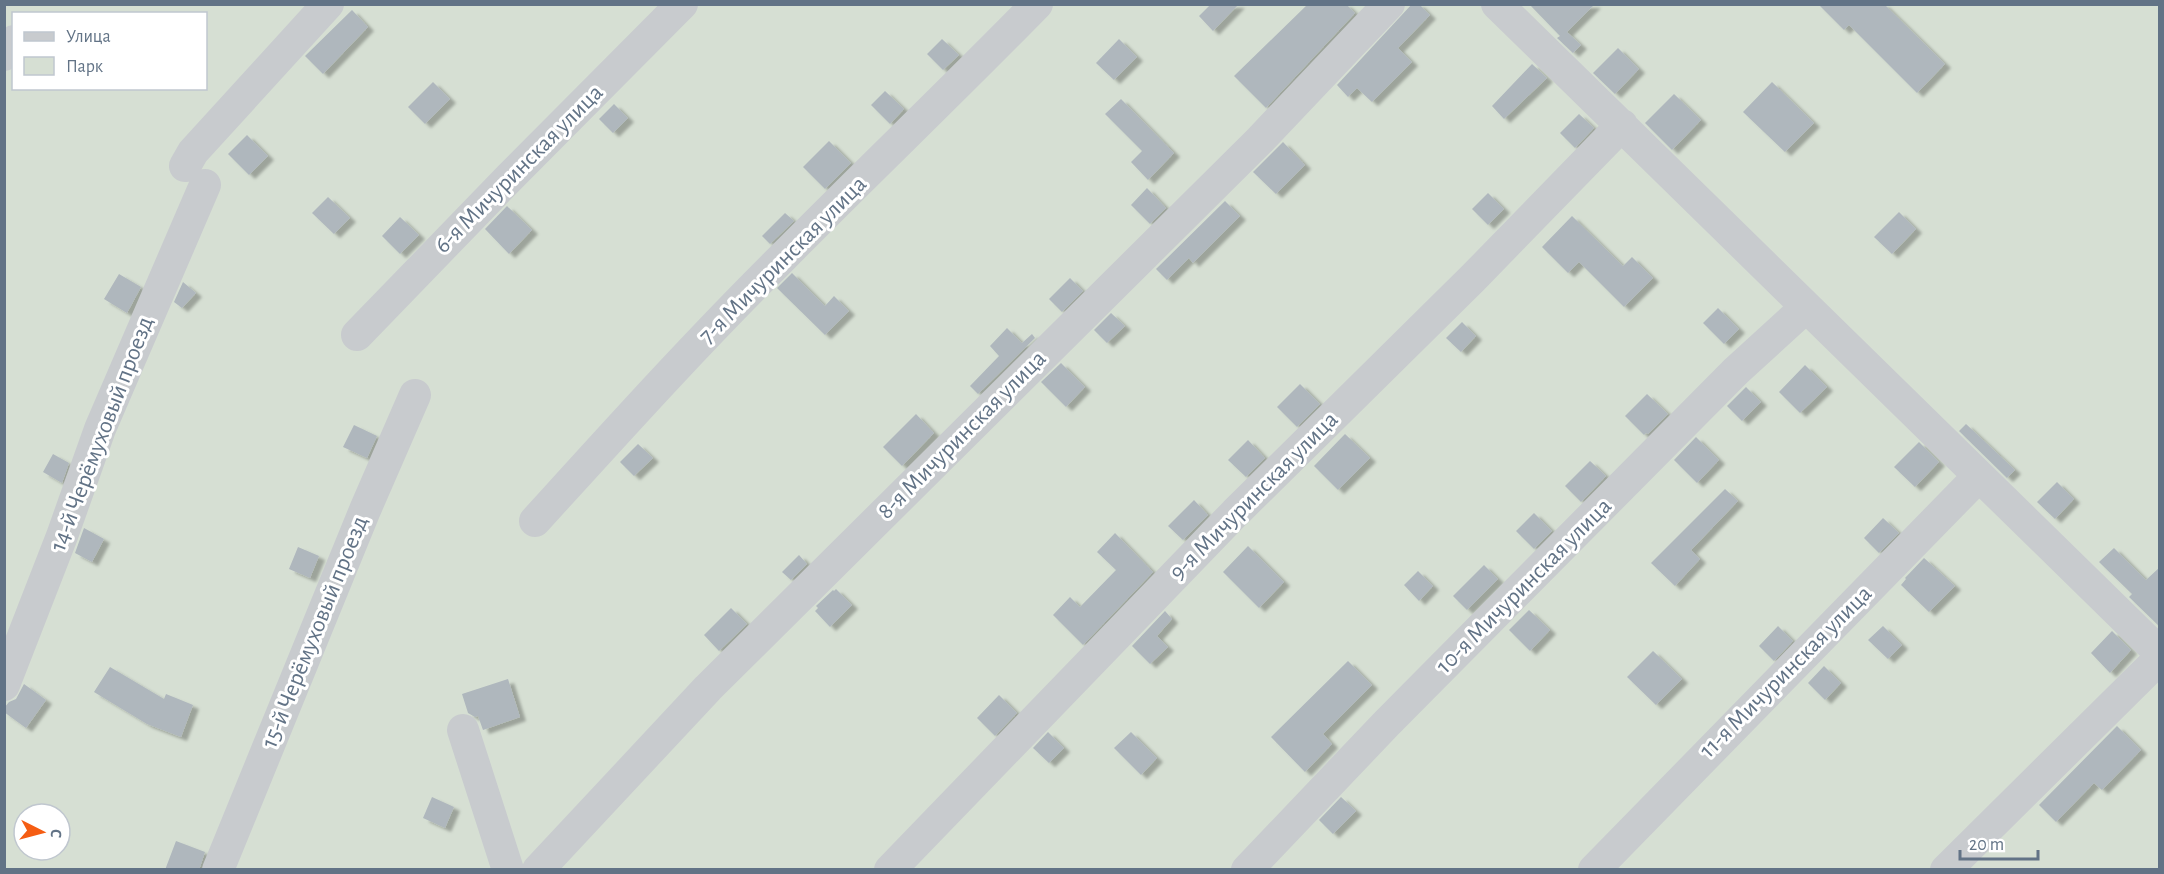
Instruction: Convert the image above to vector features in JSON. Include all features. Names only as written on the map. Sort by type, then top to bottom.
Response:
[{"type":"lane","name":"14-й Черёмуховый проезд","points":[[4,685],[62,536],[195,176],[193,152],[328,4]]},
{"type":"lane","name":"6-я Мичуринская улица","points":[[357,335],[682,4]]},
{"type":"lane","name":"7-я Мичуринская улица","points":[[535,521],[634,412],[782,258],[1037,4]]},
{"type":"lane","name":"8-я Мичуринская улица","points":[[538,870],[708,688],[1260,140],[1389,4]]},
{"type":"lane","points":[[1497,4],[2160,653]]},
{"type":"lane","name":"9-я Мичуринская улица","points":[[890,870],[1235,513],[1473,278],[1622,125]]},
{"type":"lane","name":"10-я Мичуринская улица","points":[[1247,870],[1386,724],[1736,371],[1805,308]]},
{"type":"lane","name":"15-й Черёмуховый проезд","points":[[218,870],[365,510],[415,395]]},
{"type":"lane","name":"11-я Мичуринская улица","points":[[1594,870],[1979,476]]},
{"type":"lane","points":[[1946,870],[2160,658]]},
{"type":"lane","points":[[463,730],[508,870]]},
{"type":"green space","points":[[5,5],[2159,5],[2159,869],[5,869]]},
{"type":"building","points":[[1211,4],[1239,4],[1213,31],[1199,16]]},
{"type":"building","points":[[1308,4],[1346,4],[1355,13],[1266,108],[1234,76]]},
{"type":"building","points":[[1412,4],[1419,4],[1430,15],[1398,48],[1412,62],[1372,102],[1357,88],[1348,97],[1337,85]]},
{"type":"building","points":[[1529,4],[1595,4],[1567,32],[1581,45],[1573,53],[1557,38],[1560,36]]},
{"type":"building","points":[[1818,4],[1884,4],[1945,64],[1917,93],[1849,25],[1844,30]]},
{"type":"building","points":[[352,10],[368,27],[323,74],[305,56]]},
{"type":"building","points":[[942,39],[959,55],[943,70],[927,54]]},
{"type":"building","points":[[1119,39],[1137,57],[1114,80],[1096,63]]},
{"type":"building","points":[[1618,48],[1639,69],[1615,94],[1593,73]]},
{"type":"building","points":[[1532,64],[1547,78],[1504,119],[1492,106]]},
{"type":"building","points":[[433,82],[450,99],[425,124],[408,107]]},
{"type":"building","points":[[1772,82],[1814,123],[1785,152],[1743,112]]},
{"type":"building","points":[[885,91],[904,109],[890,124],[871,105]]},
{"type":"building","points":[[1674,94],[1701,120],[1672,150],[1645,123]]},
{"type":"building","points":[[1121,99],[1174,153],[1148,180],[1131,162],[1142,151],[1105,114]]},
{"type":"building","points":[[614,104],[628,118],[613,133],[599,119]]},
{"type":"building","points":[[1579,114],[1594,128],[1575,148],[1560,133]]},
{"type":"building","points":[[247,135],[268,156],[249,175],[228,154]]},
{"type":"building","points":[[829,141],[851,163],[825,189],[803,167]]},
{"type":"building","points":[[1283,142],[1305,165],[1276,194],[1253,172]]},
{"type":"building","points":[[1147,188],[1166,208],[1150,224],[1131,205]]},
{"type":"building","points":[[1488,193],[1504,209],[1488,225],[1472,209]]},
{"type":"building","points":[[328,197],[350,218],[334,234],[312,213]]},
{"type":"building","points":[[1225,201],[1240,216],[1193,263],[1189,258],[1167,280],[1156,269]]},
{"type":"building","points":[[507,206],[532,230],[509,254],[485,229]]},
{"type":"building","points":[[1899,212],[1916,229],[1892,254],[1874,237]]},
{"type":"building","points":[[785,213],[794,221],[770,244],[762,236]]},
{"type":"building","points":[[1572,216],[1623,266],[1632,257],[1653,278],[1624,307],[1579,262],[1568,273],[1542,247]]},
{"type":"building","points":[[400,217],[419,235],[400,254],[382,236]]},
{"type":"building","points":[[792,273],[825,306],[834,296],[849,311],[825,335],[777,288]]},
{"type":"building","points":[[119,274],[141,287],[127,313],[104,299]]},
{"type":"building","points":[[1070,278],[1083,291],[1062,312],[1049,299]]},
{"type":"building","points":[[183,282],[196,293],[182,308],[174,302]]},
{"type":"building","points":[[1718,308],[1739,329],[1724,344],[1703,323]]},
{"type":"building","points":[[1111,313],[1125,326],[1107,343],[1094,330]]},
{"type":"building","points":[[1462,322],[1476,336],[1461,352],[1446,338]]},
{"type":"building","points":[[1007,328],[1022,343],[1032,334],[1035,338],[978,394],[970,386],[999,356],[990,346]]},
{"type":"building","points":[[1061,363],[1085,387],[1066,407],[1041,382]]},
{"type":"building","points":[[1805,365],[1827,387],[1800,413],[1779,392]]},
{"type":"building","points":[[1300,384],[1320,404],[1297,427],[1277,407]]},
{"type":"building","points":[[1746,387],[1761,402],[1742,421],[1727,406]]},
{"type":"building","points":[[1647,394],[1668,414],[1648,434],[1644,435],[1625,416]]},
{"type":"building","points":[[916,414],[934,433],[902,466],[883,447]]},
{"type":"building","points":[[1966,424],[2015,470],[2007,478],[1959,431]]},
{"type":"building","points":[[354,425],[377,436],[367,458],[343,447]]},
{"type":"building","points":[[1345,434],[1370,458],[1338,490],[1314,466]]},
{"type":"building","points":[[1696,437],[1719,460],[1697,483],[1674,460]]},
{"type":"building","points":[[1248,440],[1265,458],[1246,477],[1228,460]]},
{"type":"building","points":[[1919,442],[1939,462],[1915,487],[1894,467]]},
{"type":"building","points":[[638,444],[653,458],[634,476],[620,462]]},
{"type":"building","points":[[53,454],[69,463],[62,483],[43,472]]},
{"type":"building","points":[[1590,461],[1606,476],[1581,502],[1565,486]]},
{"type":"building","points":[[2057,482],[2074,499],[2055,519],[2037,502]]},
{"type":"building","points":[[1725,489],[1738,501],[1691,550],[1700,559],[1675,586],[1651,563]]},
{"type":"building","points":[[1194,500],[1208,515],[1183,540],[1168,526]]},
{"type":"building","points":[[1534,513],[1552,531],[1534,549],[1516,531]]},
{"type":"building","points":[[1883,518],[1899,533],[1879,553],[1864,538]]},
{"type":"building","points":[[84,528],[104,539],[92,562],[75,553]]},
{"type":"building","points":[[1115,533],[1153,572],[1083,645],[1053,615],[1070,597],[1080,607],[1116,570],[1097,552]]},
{"type":"building","points":[[1248,546],[1284,582],[1259,608],[1223,572]]},
{"type":"building","points":[[298,547],[319,556],[310,578],[289,569]]},
{"type":"building","points":[[2114,548],[2146,580],[2160,567],[2160,627],[2129,597],[2132,594],[2099,562]]},
{"type":"building","points":[[799,555],[807,564],[791,580],[782,572]]},
{"type":"building","points":[[1924,558],[1955,586],[1929,612],[1901,585]]},
{"type":"building","points":[[1484,565],[1498,579],[1467,610],[1453,596]]},
{"type":"building","points":[[1418,571],[1433,586],[1419,601],[1404,585]]},
{"type":"building","points":[[836,589],[852,605],[830,627],[815,611],[818,608],[816,606]]},
{"type":"building","points":[[731,608],[747,624],[719,651],[704,635]]},
{"type":"building","points":[[1529,610],[1550,630],[1530,651],[1509,630]]},
{"type":"building","points":[[1165,611],[1172,619],[1157,636],[1168,647],[1150,664],[1132,646]]},
{"type":"building","points":[[1778,626],[1793,641],[1774,661],[1759,646]]},
{"type":"building","points":[[1883,626],[1902,645],[1888,659],[1868,640]]},
{"type":"building","points":[[2112,631],[2131,650],[2110,673],[2091,653]]},
{"type":"building","points":[[1653,651],[1682,679],[1656,705],[1627,677]]},
{"type":"building","points":[[1348,661],[1372,685],[1323,734],[1332,744],[1305,772],[1271,737]]},
{"type":"building","points":[[1824,666],[1841,683],[1825,700],[1808,683]]},
{"type":"building","points":[[110,667],[164,699],[166,694],[193,705],[181,737],[147,724],[94,692]]},
{"type":"building","points":[[508,679],[520,717],[483,730],[478,716],[475,717],[468,713],[462,694]]},
{"type":"building","points":[[24,684],[46,700],[26,728],[4,712],[4,708],[16,699]]},
{"type":"building","points":[[999,695],[1017,713],[995,736],[977,718]]},
{"type":"building","points":[[2117,726],[2141,750],[2102,790],[2094,783],[2056,822],[2039,805]]},
{"type":"building","points":[[1048,732],[1064,748],[1049,763],[1033,748]]},
{"type":"building","points":[[1131,732],[1157,758],[1141,775],[1114,748]]},
{"type":"building","points":[[432,797],[454,807],[445,828],[423,818]]},
{"type":"building","points":[[1341,797],[1356,811],[1333,834],[1319,820]]},
{"type":"building","points":[[176,841],[205,852],[199,870],[165,870]]}]
